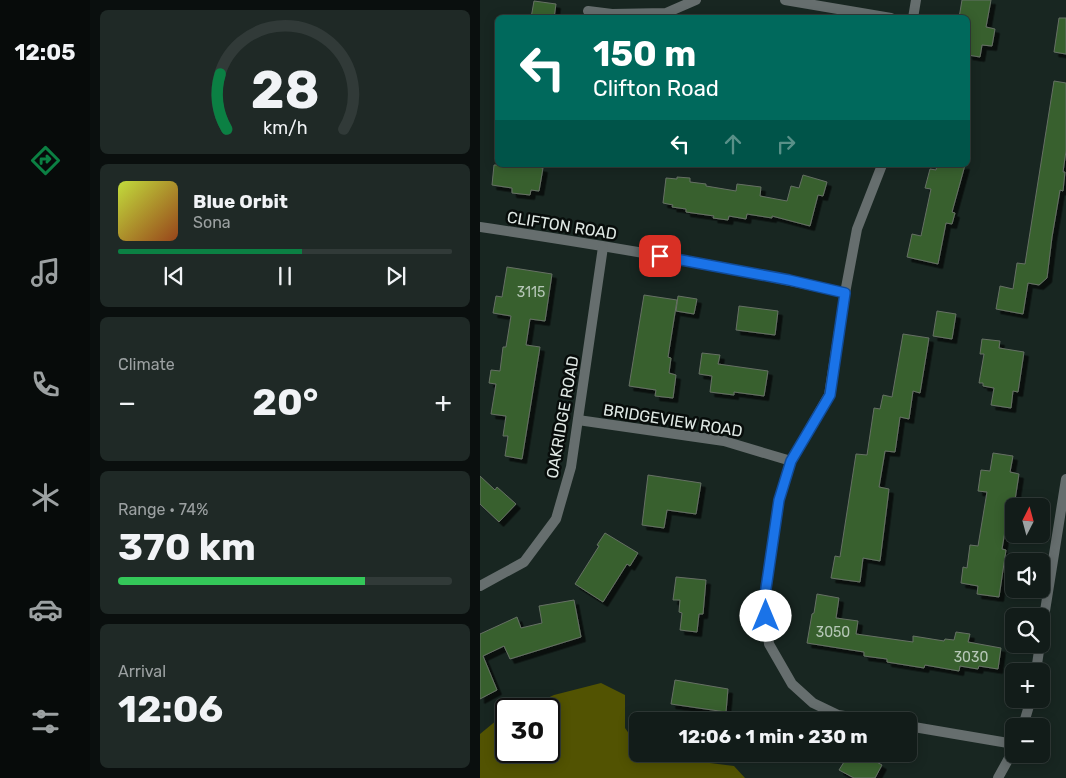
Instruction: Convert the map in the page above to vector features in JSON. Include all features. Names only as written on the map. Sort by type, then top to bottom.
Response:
[{"type":"street","points":[[588,10],[612,14],[666,13],[696,0]]},
{"type":"street","points":[[785,0],[873,15]]},
{"type":"street","points":[[914,15],[916,0]]},
{"type":"street","points":[[832,712],[813,703],[792,684],[769,644],[764,602],[779,500],[791,461],[830,395],[845,293],[857,229],[881,167]]},
{"type":"street","name":"CLIFTON ROAD","points":[[480,227],[680,259],[845,293]]},
{"type":"street","name":"OAKRIDGE ROAD","points":[[480,586],[524,562],[556,519],[571,467],[603,247]]},
{"type":"street","name":"BRIDGEVIEW ROAD","points":[[578,420],[724,441],[791,461]]},
{"type":"street","points":[[1045,608],[1066,479]]},
{"type":"street","points":[[917,728],[1005,742]]},
{"type":"street","points":[[998,778],[1006,763]]},
{"type":"shaded area","points":[[601,683],[625,695],[625,728],[629,734],[629,762],[702,762],[734,766],[745,778],[480,778],[480,734],[495,722],[495,763],[560,763],[560,698],[548,698]]},
{"type":"building","points":[[962,0],[991,0],[986,27],[995,29],[992,46],[982,45],[980,57],[970,55],[970,15],[960,15]]},
{"type":"building","points":[[534,1],[556,4],[554,15],[532,15]]},
{"type":"building","points":[[1059,18],[1066,18],[1066,54],[1054,52]]},
{"type":"building","points":[[1054,81],[1066,83],[1066,151],[1063,191],[1060,190],[1047,278],[1039,285],[1028,283],[1023,314],[996,309],[1000,286],[1013,289],[1017,263],[1025,264]]},
{"type":"building","points":[[494,165],[495,167],[543,168],[539,191],[531,190],[530,195],[512,193],[512,188],[492,185]]},
{"type":"building","points":[[937,167],[964,167],[952,212],[955,213],[952,224],[946,223],[938,264],[907,257],[912,234],[921,236],[931,189],[925,188],[930,169],[936,170]]},
{"type":"building","points":[[803,175],[827,182],[823,196],[818,195],[810,226],[772,216],[772,218],[747,214],[746,219],[729,216],[728,220],[713,218],[714,216],[686,212],[686,209],[672,207],[673,205],[663,203],[666,178],[690,178],[690,182],[736,191],[737,184],[761,187],[760,196],[787,201],[791,186],[799,188]]},
{"type":"building","points":[[507,267],[552,274],[545,321],[530,319],[526,345],[540,347],[522,459],[505,456],[508,436],[503,436],[506,416],[491,414],[496,384],[489,383],[491,370],[500,371],[503,347],[506,347],[511,316],[493,313],[496,296],[502,297]]},
{"type":"building","points":[[644,295],[677,300],[668,357],[671,358],[669,373],[676,375],[673,398],[655,396],[656,390],[629,386]]},
{"type":"building","points":[[678,296],[697,299],[694,314],[676,311]]},
{"type":"building","points":[[739,306],[778,311],[775,335],[736,330]]},
{"type":"building","points":[[937,311],[956,314],[952,339],[933,336]]},
{"type":"building","points":[[903,334],[929,338],[920,393],[913,391],[909,419],[900,417],[895,452],[885,451],[879,487],[889,489],[880,561],[863,558],[860,582],[831,578],[835,556],[840,557],[856,454],[867,455],[874,408],[880,409],[883,395],[892,397]]},
{"type":"building","points":[[982,339],[1000,341],[999,348],[1024,352],[1018,392],[1013,391],[1011,408],[991,405],[994,388],[983,386],[983,383],[979,383],[984,354],[980,354]]},
{"type":"building","points":[[702,353],[720,355],[718,364],[768,371],[764,396],[734,392],[734,395],[710,392],[712,376],[699,374]]},
{"type":"building","points":[[993,453],[1013,456],[1010,472],[1019,474],[1015,498],[1005,498],[1005,531],[1002,549],[1006,550],[999,597],[977,594],[978,586],[961,583],[963,567],[967,568],[970,545],[978,546],[987,492],[978,491],[981,470],[990,471]]},
{"type":"building","points":[[648,475],[701,483],[696,514],[667,510],[664,528],[642,525]]},
{"type":"building","points":[[480,476],[495,490],[497,487],[516,504],[499,522],[480,504]]},
{"type":"building","points":[[605,533],[638,553],[630,566],[627,564],[603,602],[575,584]]},
{"type":"building","points":[[676,577],[706,580],[703,614],[699,614],[697,632],[680,630],[682,613],[679,612],[680,600],[673,600]]},
{"type":"building","points":[[817,594],[839,598],[836,618],[858,621],[856,634],[913,642],[913,636],[944,641],[945,639],[954,640],[956,632],[970,634],[968,642],[1001,648],[998,669],[979,666],[978,669],[960,666],[959,671],[925,665],[924,668],[887,662],[887,659],[864,656],[864,652],[807,643]]},
{"type":"building","points":[[574,600],[581,637],[510,659],[504,646],[483,656],[497,690],[480,699],[480,634],[517,617],[521,628],[542,623],[539,606]]},
{"type":"building","points":[[675,680],[728,689],[726,712],[671,704]]},
{"type":"building","points":[[844,762],[877,762],[882,765],[875,778],[854,778],[839,770]]},
{"type":"route","points":[[660,256],[789,280],[845,293],[830,395],[791,461],[779,500],[764,602],[766,616]]}]
